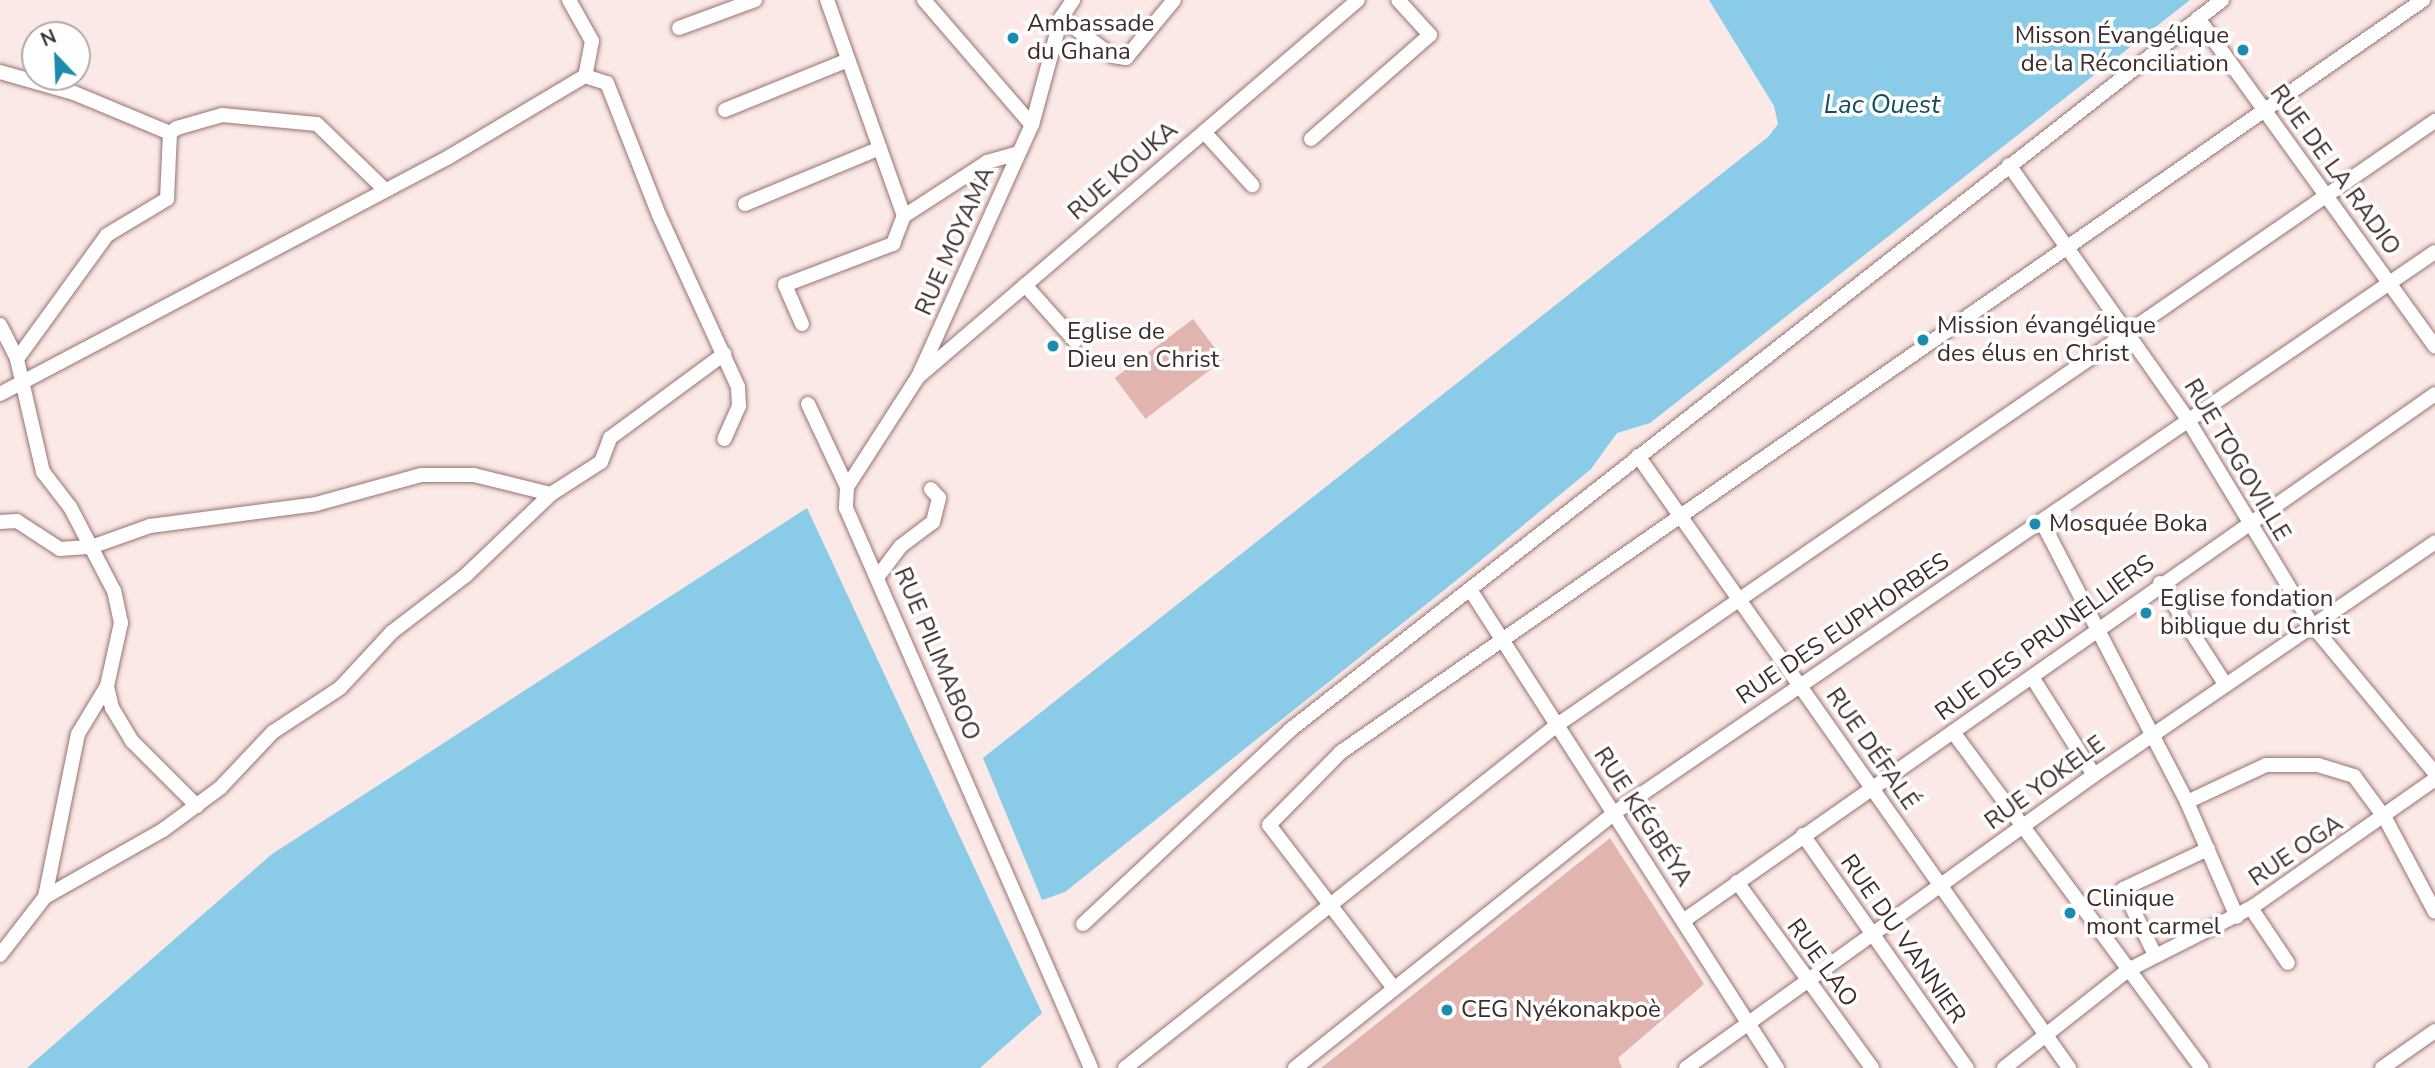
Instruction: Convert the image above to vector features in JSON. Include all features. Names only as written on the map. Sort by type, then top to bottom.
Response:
[{"type":"street","points":[[0,394],[383,188],[449,157],[585,76],[592,41],[569,0]]},
{"type":"street","points":[[679,28],[755,0]]},
{"type":"street","points":[[827,0],[904,216]]},
{"type":"street","points":[[924,0],[1032,125]]},
{"type":"street","name":"RUE MOYAMA","points":[[847,487],[918,377],[1032,125],[1061,18],[1073,0]]},
{"type":"street","points":[[1061,18],[1113,56],[1126,58],[1174,0]]},
{"type":"street","name":"RUE KOUKA","points":[[918,377],[1358,0]]},
{"type":"street","points":[[1311,139],[1430,35],[1398,0]]},
{"type":"street","points":[[1083,924],[1290,730],[1471,591],[1638,456],[2222,0]]},
{"type":"street","points":[[1393,986],[1269,825],[1360,734],[2423,0]]},
{"type":"street","name":"RUE DE LA RADIO","points":[[2198,18],[2323,199],[2390,283],[2435,347]]},
{"type":"street","points":[[725,110],[848,60]]},
{"type":"street","points":[[0,73],[87,98],[170,134],[222,115],[317,124],[383,188]]},
{"type":"street","points":[[585,76],[607,83],[659,215],[724,354],[739,406],[724,439]]},
{"type":"street","points":[[1125,1068],[1334,907],[1557,725],[2435,121]]},
{"type":"street","points":[[1204,132],[1252,185]]},
{"type":"street","points":[[17,359],[99,243],[167,199],[170,134]]},
{"type":"street","points":[[745,204],[880,148]]},
{"type":"street","points":[[802,324],[785,285],[893,244],[904,216],[987,162],[1019,153]]},
{"type":"street","name":"RUE TOGOVILLE","points":[[2009,165],[2065,248],[2129,331],[2188,420],[2312,625],[2435,773]]},
{"type":"street","name":"RUE DES EUPHORBES","points":[[1295,1068],[1393,986],[1614,813],[2435,252]]},
{"type":"street","points":[[1025,285],[1075,341]]},
{"type":"street","points":[[0,325],[17,359],[43,472],[91,547],[114,591],[121,623],[107,685],[78,734],[45,897]]},
{"type":"street","points":[[0,955],[45,897],[197,806],[273,732],[340,688],[392,632],[465,576],[551,494],[601,462],[610,438],[724,354]]},
{"type":"street","name":"RUE DES PRUNELLIERS","points":[[1683,921],[2032,677],[2160,583],[2435,394]]},
{"type":"street","name":"RUE PILIMABOO","points":[[808,404],[847,487],[846,508],[879,575],[1091,1068]]},
{"type":"street","name":"RUE DÉFALÉ","points":[[1638,456],[2069,1068]]},
{"type":"street","points":[[0,522],[17,521],[44,545],[91,547],[150,526],[316,504],[421,475],[474,475],[551,494]]},
{"type":"street","points":[[879,575],[901,547],[933,522],[939,498],[931,489]]},
{"type":"street","points":[[2042,522],[2187,802],[2237,917]]},
{"type":"street","name":"RUE YOKELE","points":[[1690,1067],[1869,935],[2094,775],[2435,542]]},
{"type":"street","points":[[2160,583],[2225,684]]},
{"type":"street","name":"RUE KÉGBÉYA","points":[[1471,591],[1777,1068]]},
{"type":"street","points":[[2032,677],[2094,775]]},
{"type":"street","points":[[107,685],[132,741],[197,806]]},
{"type":"street","points":[[1953,732],[2202,1068]]},
{"type":"street","points":[[2187,802],[2266,765],[2318,765],[2354,776],[2385,818],[2435,912]]},
{"type":"street","name":"RUE OGA","points":[[2004,1068],[2128,970],[2154,953],[2237,917],[2385,818],[2435,779]]},
{"type":"street","name":"RUE DU VANNIER","points":[[1803,835],[1869,935],[1967,1068]]},
{"type":"street","points":[[2154,953],[2123,889],[2208,849]]},
{"type":"street","name":"RUE LAO","points":[[1737,882],[1806,982],[1872,1068]]},
{"type":"street","points":[[2251,908],[2288,963]]},
{"type":"street","points":[[2382,1068],[2435,1031]]},
{"type":"shaded area","points":[[1193,319],[1224,360],[1145,419],[1115,378]]},
{"type":"shaded area","points":[[1610,838],[1704,984],[1618,1058],[1622,1068],[1321,1068]]},
{"type":"water","name":"Lac Ouest","points":[[1709,0],[2190,0],[1650,423],[1617,433],[1591,469],[1468,571],[1065,892],[1042,900],[983,758],[1768,137],[1778,124],[1774,106]]},
{"type":"water","points":[[807,508],[1042,1013],[980,1068],[27,1068],[272,854]]},
{"type":"place","name":"Ambassade du Ghana","points":[[1013,38]]},
{"type":"place","name":"Misson Évangélique de la Réconciliation","points":[[2243,50]]},
{"type":"place","name":"Mission évangélique des élus en Christ","points":[[1923,340]]},
{"type":"place","name":"Eglise de Dieu en Christ","points":[[1053,346]]},
{"type":"place","name":"Mosquée Boka","points":[[2035,524]]},
{"type":"place","name":"Eglise fondation biblique du Christ","points":[[2146,613]]},
{"type":"place","name":"Clinique mont carmel","points":[[2070,913]]},
{"type":"place","name":"CEG Nyékonakpoè","points":[[1447,1010]]}]
